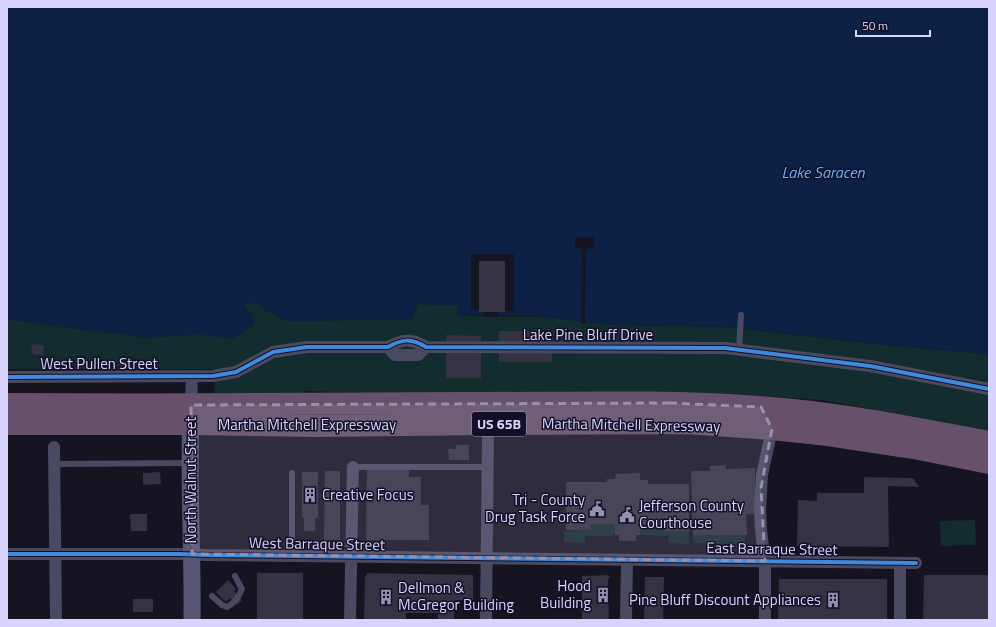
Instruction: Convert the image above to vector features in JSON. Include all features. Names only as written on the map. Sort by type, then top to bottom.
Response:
[{"type":"highway","name":"Martha Mitchell Expressway","points":[[7,424],[501,403],[669,403],[760,407],[864,418],[989,442]]},
{"type":"highway","name":"Martha Mitchell Expressway","points":[[7,404],[191,415],[315,426],[686,423],[828,434],[914,448],[989,463]]},
{"type":"street","name":"Lake Pine Bluff Drive","points":[[192,376],[213,376],[236,372],[273,352],[307,347],[388,347],[398,341],[416,341],[426,347],[739,349],[870,366],[989,389]]},
{"type":"street","name":"West Pullen Street","points":[[7,377],[192,376]]},
{"type":"street","points":[[191,415],[192,376]]},
{"type":"street","points":[[486,620],[488,434],[492,424],[499,415],[501,403]]},
{"type":"street","points":[[760,407],[772,429],[761,488],[761,530],[765,561],[765,620]]},
{"type":"street","name":"North Walnut Street","points":[[191,415],[189,462],[192,554],[192,620]]},
{"type":"street","points":[[54,447],[56,620]]},
{"type":"street","points":[[350,620],[353,467]]},
{"type":"street","name":"West Barraque Street","points":[[7,554],[192,554],[628,560]]},
{"type":"street","points":[[626,620],[628,560]]},
{"type":"street","name":"East Barraque Street","points":[[628,560],[916,563]]},
{"type":"street","points":[[900,563],[900,620]]},
{"type":"lane","points":[[739,349],[741,315]]},
{"type":"lane","points":[[54,464],[189,462]]},
{"type":"lane","points":[[353,467],[488,468]]},
{"type":"lane","points":[[292,473],[292,556]]},
{"type":"lane","points":[[212,596],[222,605],[227,607],[232,604],[240,595],[242,589],[235,576]]},
{"type":"highlighted area","points":[[669,403],[761,407],[772,429],[761,488],[765,561],[192,554],[191,405]]},
{"type":"green space","points":[[256,302],[267,311],[287,321],[411,319],[418,304],[457,305],[457,316],[546,317],[611,325],[726,327],[895,346],[989,354],[989,431],[821,400],[733,394],[367,393],[305,391],[304,393],[214,393],[216,369],[7,369],[7,319],[98,332],[120,333],[144,338],[199,334],[215,336],[247,329],[252,326],[251,312],[248,313],[244,304]]},
{"type":"green space","points":[[975,520],[976,545],[941,546],[940,521]]},
{"type":"green space","points":[[591,524],[615,524],[615,534],[612,534],[613,536],[585,536],[585,543],[564,542],[564,531],[591,530]]},
{"type":"green space","points":[[640,524],[663,524],[664,531],[689,531],[689,544],[668,543],[669,536],[640,535]]},
{"type":"green space","points":[[693,535],[745,535],[745,544],[693,543]]},
{"type":"water","name":"Lake Saracen","points":[[7,7],[989,7],[989,354],[908,347],[726,327],[611,325],[546,317],[505,315],[457,316],[457,305],[418,304],[411,319],[287,321],[267,311],[255,302],[244,304],[248,313],[251,312],[255,323],[234,339],[199,334],[144,338],[120,333],[98,332],[7,319]]},
{"type":"pier","points":[[575,237],[594,237],[594,248],[586,249],[585,324],[581,323],[582,249],[575,248]]},
{"type":"pier","points":[[471,254],[514,254],[514,311],[498,311],[498,317],[484,317],[484,310],[471,309]]},
{"type":"building","points":[[479,261],[505,261],[505,312],[479,312]]},
{"type":"building","points":[[499,331],[552,331],[552,362],[499,362]]},
{"type":"building","points":[[446,335],[481,336],[481,378],[446,378]]},
{"type":"building","points":[[32,344],[44,345],[43,355],[31,354]]},
{"type":"building","points":[[456,445],[469,445],[469,460],[449,460],[448,449],[456,449]]},
{"type":"building","points":[[726,465],[726,469],[755,468],[755,514],[746,514],[747,535],[693,535],[691,471],[710,471],[710,466]]},
{"type":"building","points":[[367,470],[409,470],[409,477],[421,477],[421,505],[429,505],[429,540],[366,540]]},
{"type":"building","points":[[325,471],[340,471],[340,540],[324,540]]},
{"type":"building","points":[[160,472],[161,484],[143,485],[143,473]]},
{"type":"building","name":"Creative Focus","points":[[302,472],[318,472],[318,518],[315,518],[315,531],[304,531],[304,518],[302,518]]},
{"type":"building","name":"Jefferson County Courthouse","points":[[640,473],[640,480],[648,480],[648,484],[689,484],[689,531],[664,531],[663,524],[640,524],[640,535],[636,535],[636,541],[619,541],[619,535],[615,535],[615,524],[591,524],[591,530],[566,530],[566,482],[607,482],[607,479],[615,479],[616,474]]},
{"type":"building","points":[[864,477],[913,478],[919,487],[888,486],[889,547],[797,546],[798,500],[817,501],[817,493],[864,493]]},
{"type":"building","points":[[130,514],[147,514],[147,531],[131,531]]},
{"type":"building","points":[[257,573],[303,573],[303,620],[257,620]]},
{"type":"building","points":[[367,573],[473,575],[473,600],[455,600],[454,620],[438,619],[438,613],[406,613],[406,620],[364,620],[365,577]]},
{"type":"building","points":[[608,575],[610,577],[608,580],[609,620],[582,620],[582,576]]},
{"type":"building","points":[[924,575],[989,575],[989,620],[923,620]]},
{"type":"building","points":[[645,577],[664,577],[663,620],[644,620]]},
{"type":"building","name":"Pine Bluff Discount Appliances","points":[[779,579],[887,579],[887,620],[778,620]]},
{"type":"building","points":[[228,580],[236,589],[234,591],[242,600],[237,605],[230,598],[226,602],[216,592]]},
{"type":"building","points":[[133,599],[153,599],[153,612],[133,612]]},
{"type":"cycle path","points":[[7,377],[213,376],[236,372],[273,352],[307,347],[388,347],[398,342],[411,341],[426,347],[725,348],[870,366],[989,389]]},
{"type":"cycle path","points":[[7,554],[179,554],[916,563]]},
{"type":"place","name":"Creative Focus","points":[[310,495]]},
{"type":"place","name":"Tri - County Drug Task Force","points":[[597,509]]},
{"type":"place","name":"Jefferson County Courthouse","points":[[627,515]]},
{"type":"place","name":"Hood Building","points":[[603,595]]},
{"type":"place","name":"Dellmon & McGregor Building","points":[[386,597]]},
{"type":"place","name":"Pine Bluff Discount Appliances","points":[[833,600]]}]
